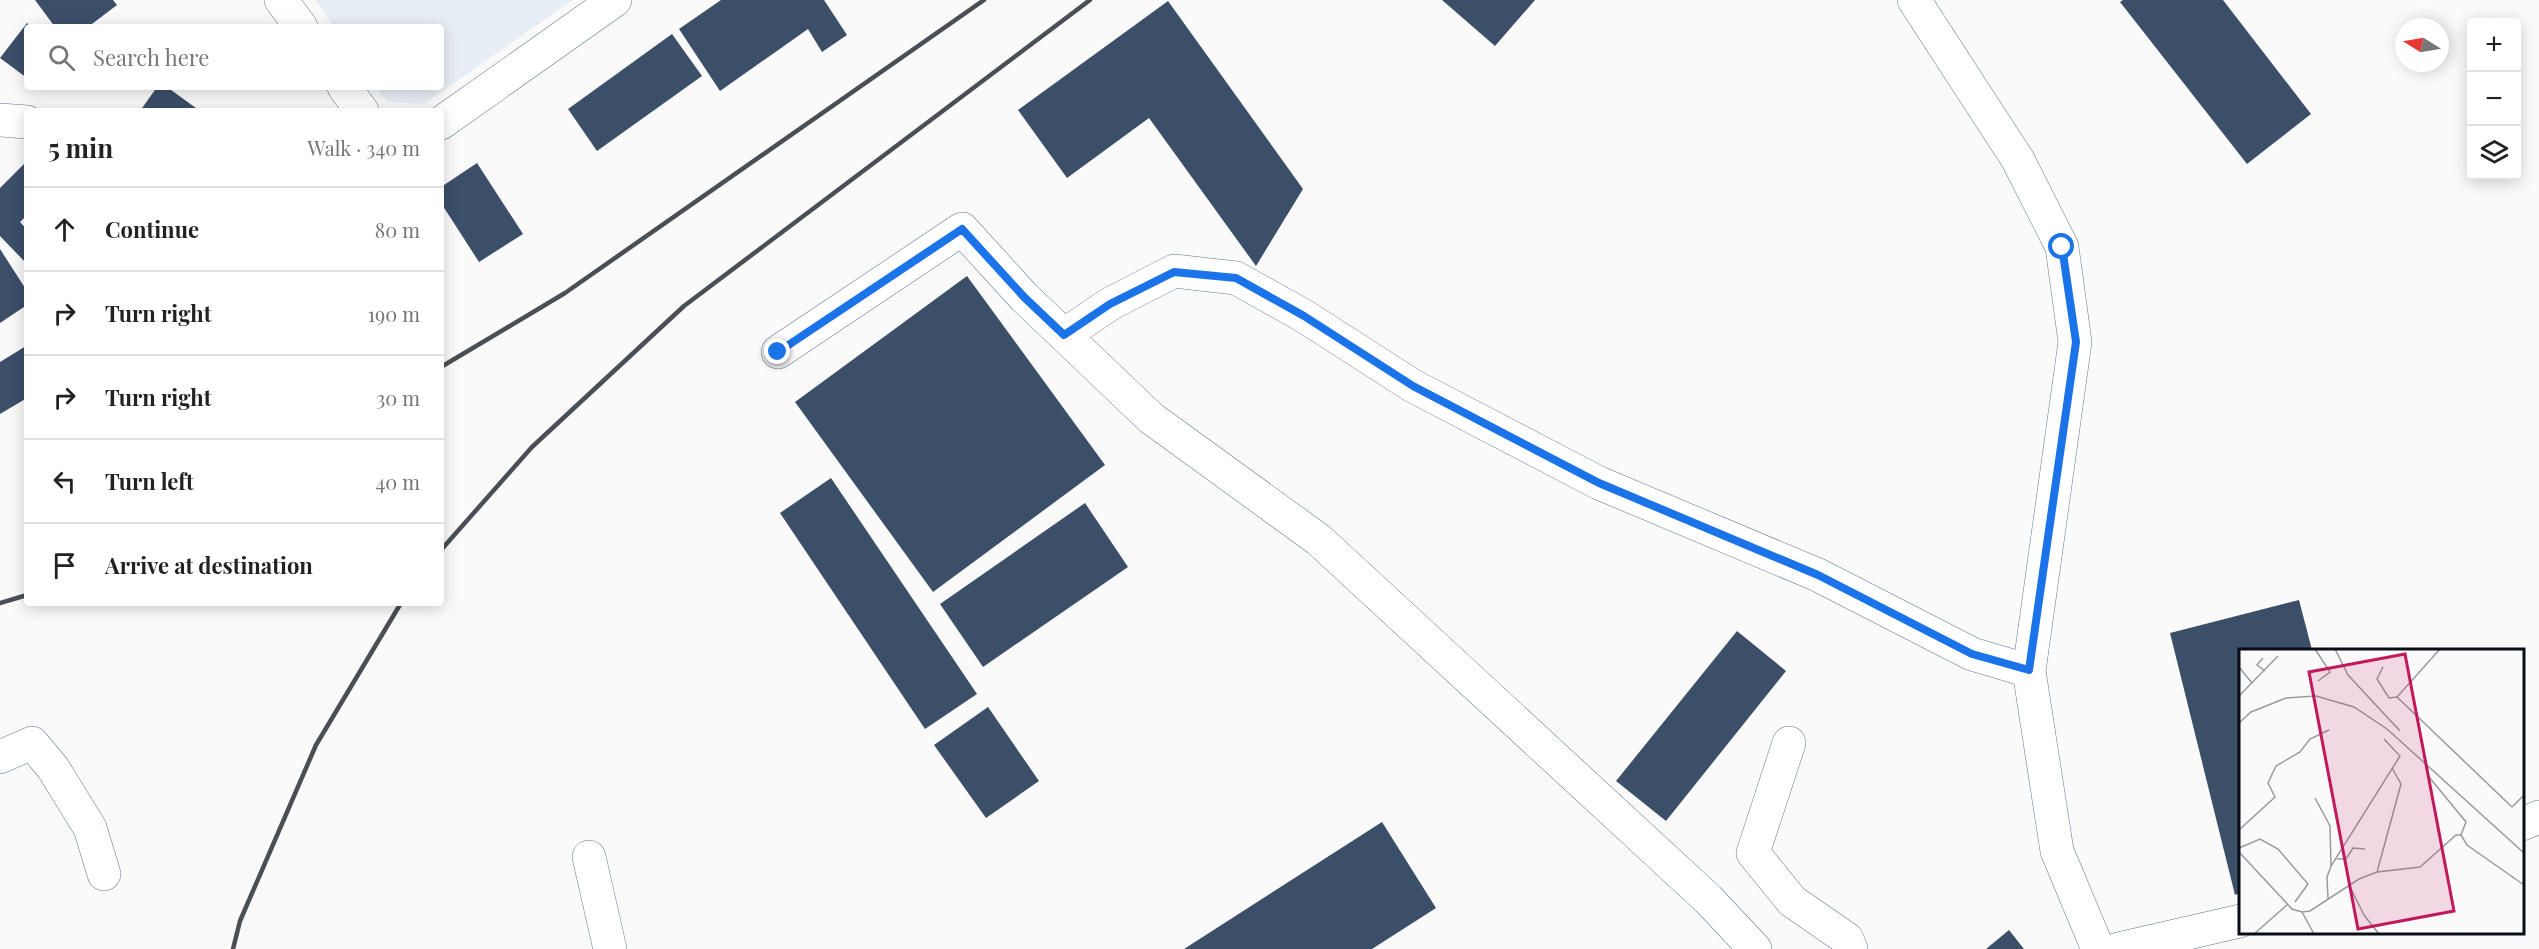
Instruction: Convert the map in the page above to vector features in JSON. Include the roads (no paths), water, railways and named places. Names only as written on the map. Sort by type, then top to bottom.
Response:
[{"type":"street","points":[[281,0],[299,24]]},
{"type":"street","points":[[444,121],[615,0]]},
{"type":"street","points":[[1914,0],[2018,160],[2062,247],[2076,342],[2029,670],[2057,851],[2098,949]]},
{"type":"street","points":[[346,90],[360,108]]},
{"type":"street","points":[[0,120],[24,122]]},
{"type":"street","points":[[778,352],[962,229],[1024,297],[1151,418],[1319,540],[1708,899],[1755,949]]},
{"type":"street","points":[[1064,335],[1110,304],[1174,272],[1236,278],[1304,316],[1413,386],[1599,483],[1818,575],[1972,654],[2029,670]]},
{"type":"street","points":[[0,757],[32,742],[53,768],[90,828],[104,874]]},
{"type":"street","points":[[1789,743],[1754,853],[1792,901],[1848,939],[1851,949]]},
{"type":"street","points":[[2524,824],[2539,817]]},
{"type":"street","points":[[590,857],[610,949]]},
{"type":"street","points":[[2118,949],[2239,921]]},
{"type":"railway","points":[[444,365],[565,293],[984,0]]},
{"type":"railway","points":[[444,547],[532,447],[684,306],[1090,0]]},
{"type":"railway","points":[[0,603],[24,596]]},
{"type":"railway","points":[[233,949],[240,921],[316,745],[399,606]]}]
